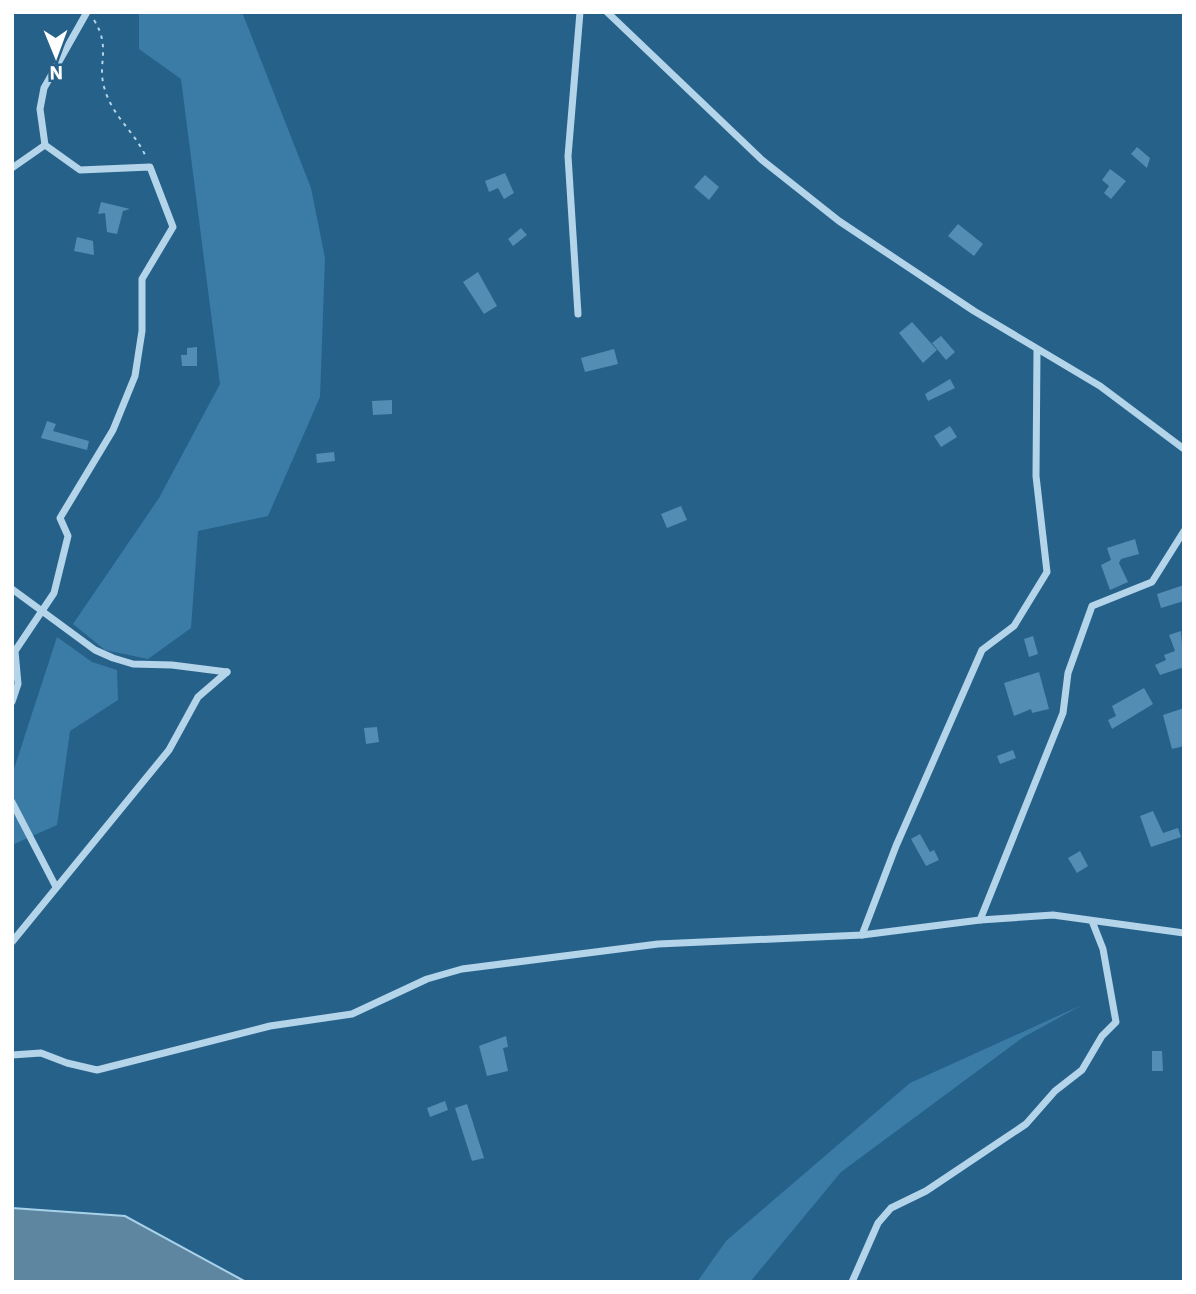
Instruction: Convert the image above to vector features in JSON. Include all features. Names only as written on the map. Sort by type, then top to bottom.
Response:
[{"type":"street","points":[[12,702],[18,684],[15,651],[44,612],[54,593],[68,536],[60,518],[113,430],[135,376],[142,331],[142,279],[173,227],[150,167],[80,170],[45,145],[40,108],[44,88],[88,12]]},
{"type":"street","points":[[578,314],[568,156],[580,12]]},
{"type":"street","points":[[607,12],[713,115],[829,213],[1037,350],[1100,386],[1184,449]]},
{"type":"street","points":[[12,168],[45,145]]},
{"type":"street","points":[[862,936],[896,846],[982,650],[1014,626],[1047,572],[1036,476],[1037,350]]},
{"type":"street","points":[[980,920],[1063,713],[1069,673],[1092,606],[1152,582],[1184,531]]},
{"type":"street","points":[[12,589],[95,650],[113,658],[133,664],[172,665],[227,672],[198,697],[169,750],[12,942]]},
{"type":"street","points":[[12,802],[56,887]]},
{"type":"street","points":[[12,1055],[41,1053],[97,1070],[270,1026],[352,1014],[427,979],[462,969],[671,943],[862,936],[980,920],[1053,915],[1184,933]]},
{"type":"street","points":[[852,1282],[878,1223],[891,1208],[926,1191],[1026,1124],[1055,1091],[1082,1070],[1102,1036],[1116,1021],[1103,949],[1092,921]]},
{"type":"path","points":[[88,12],[104,36],[103,87],[114,114],[144,153]]},
{"type":"shaded area","points":[[242,12],[311,188],[325,258],[320,397],[268,516],[198,531],[191,628],[148,659],[105,650],[73,624],[159,498],[220,384],[181,79],[139,49],[139,13]]},
{"type":"shaded area","points":[[57,637],[92,662],[117,670],[118,700],[70,731],[57,825],[12,845],[12,775]]},
{"type":"shaded area","points":[[1082,1005],[1022,1038],[841,1172],[750,1282],[697,1282],[726,1241],[910,1083]]},
{"type":"shaded area","points":[[12,1208],[125,1216],[246,1282],[12,1282]]},
{"type":"building","points":[[1137,147],[1150,158],[1147,168],[1131,154]]},
{"type":"building","points":[[1110,169],[1126,181],[1111,199],[1104,193],[1109,186],[1102,180]]},
{"type":"building","points":[[505,173],[514,193],[504,199],[498,188],[489,192],[485,181]]},
{"type":"building","points":[[705,175],[719,187],[709,200],[694,187]]},
{"type":"building","points":[[101,202],[130,209],[123,211],[117,234],[107,232],[105,213],[98,214]]},
{"type":"building","points":[[958,224],[983,244],[974,256],[948,236]]},
{"type":"building","points":[[521,228],[527,235],[513,246],[508,239]]},
{"type":"building","points":[[77,237],[93,241],[94,255],[74,251]]},
{"type":"building","points":[[478,272],[497,306],[484,314],[463,282]]},
{"type":"building","points":[[912,322],[937,350],[923,363],[899,333]]},
{"type":"building","points":[[941,336],[955,352],[946,360],[932,343]]},
{"type":"building","points":[[197,347],[197,366],[182,366],[181,355],[187,355],[187,348]]},
{"type":"building","points":[[614,349],[618,364],[585,372],[581,358]]},
{"type":"building","points":[[950,379],[955,388],[928,401],[925,394]]},
{"type":"building","points":[[392,400],[392,414],[373,415],[372,401]]},
{"type":"building","points":[[47,421],[56,424],[53,431],[89,441],[87,450],[41,438]]},
{"type":"building","points":[[950,426],[957,437],[941,447],[934,436]]},
{"type":"building","points":[[334,452],[335,461],[317,463],[316,454]]},
{"type":"building","points":[[681,506],[687,520],[667,528],[661,514]]},
{"type":"building","points":[[1135,539],[1139,554],[1121,559],[1119,563],[1128,582],[1110,590],[1101,565],[1111,560],[1107,548]]},
{"type":"building","points":[[1184,585],[1184,601],[1161,608],[1157,594]]},
{"type":"building","points":[[1181,631],[1184,672],[1181,668],[1160,675],[1155,665],[1166,660],[1164,655],[1175,651],[1169,635]]},
{"type":"building","points":[[1033,636],[1038,654],[1029,657],[1024,639]]},
{"type":"building","points":[[1039,672],[1049,709],[1032,713],[1031,709],[1014,716],[1004,683]]},
{"type":"building","points":[[1144,688],[1153,704],[1112,729],[1108,720],[1116,716],[1112,706]]},
{"type":"building","points":[[1184,708],[1184,746],[1172,749],[1163,715]]},
{"type":"building","points":[[377,727],[379,742],[366,744],[364,728]]},
{"type":"building","points":[[1013,750],[1016,758],[1000,764],[997,756]]},
{"type":"building","points":[[1153,811],[1163,833],[1178,828],[1181,837],[1151,847],[1140,816]]},
{"type":"building","points":[[920,834],[930,852],[934,850],[939,860],[926,866],[911,839]]},
{"type":"building","points":[[1080,851],[1088,866],[1077,873],[1068,858]]},
{"type":"building","points":[[506,1036],[508,1047],[503,1048],[508,1071],[487,1076],[479,1046]]},
{"type":"building","points":[[1152,1051],[1162,1051],[1163,1071],[1152,1071]]},
{"type":"building","points":[[445,1101],[448,1110],[430,1117],[427,1108]]},
{"type":"building","points":[[467,1104],[484,1158],[472,1161],[455,1108]]}]
